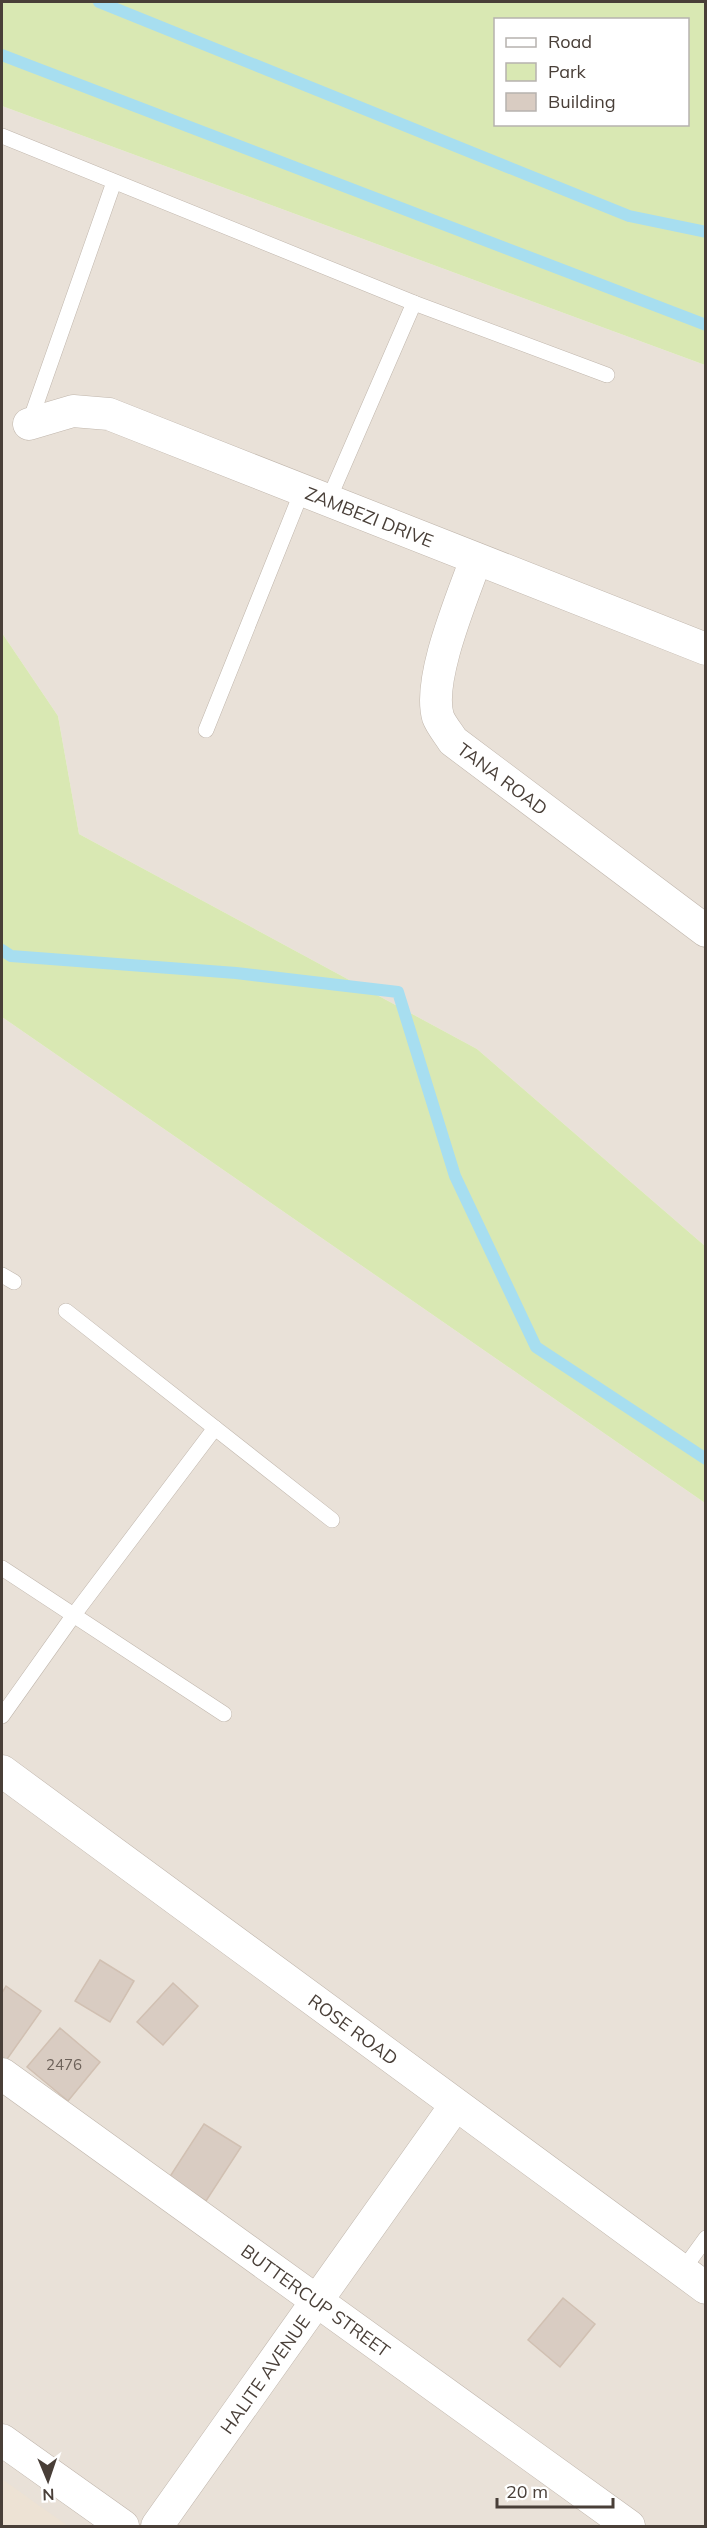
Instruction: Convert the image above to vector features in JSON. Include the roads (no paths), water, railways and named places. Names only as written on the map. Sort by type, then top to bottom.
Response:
[{"type":"street","name":"ZAMBEZI DRIVE","points":[[29,424],[73,411],[109,414],[705,649]]},
{"type":"street","name":"TANA ROAD","points":[[476,559],[442,657],[437,688],[438,717],[453,741],[705,931]]},
{"type":"street","name":"ROSE ROAD","points":[[2,1771],[694,2280]]},
{"type":"street","name":"BUTTERCUP STREET","points":[[2,2074],[629,2526]]},
{"type":"street","name":"HALITE AVENUE","points":[[158,2526],[455,2106]]},
{"type":"street","points":[[2,2440],[123,2526]]},
{"type":"lane","points":[[2,136],[414,303],[607,375]]},
{"type":"lane","points":[[29,424],[114,182]]},
{"type":"lane","points":[[206,730],[315,496],[414,303]]},
{"type":"lane","points":[[66,1311],[332,1520]]},
{"type":"lane","points":[[2,1716],[73,1616],[215,1428]]},
{"type":"lane","points":[[2,1568],[224,1714]]},
{"type":"lane","points":[[694,2280],[705,2238]]},
{"type":"waterway","points":[[99,2],[629,216],[706,232]]},
{"type":"waterway","points":[[2,55],[706,325]]},
{"type":"waterway","points":[[2,950],[11,956],[236,973],[398,992],[455,1176],[536,1347],[706,1459]]}]
